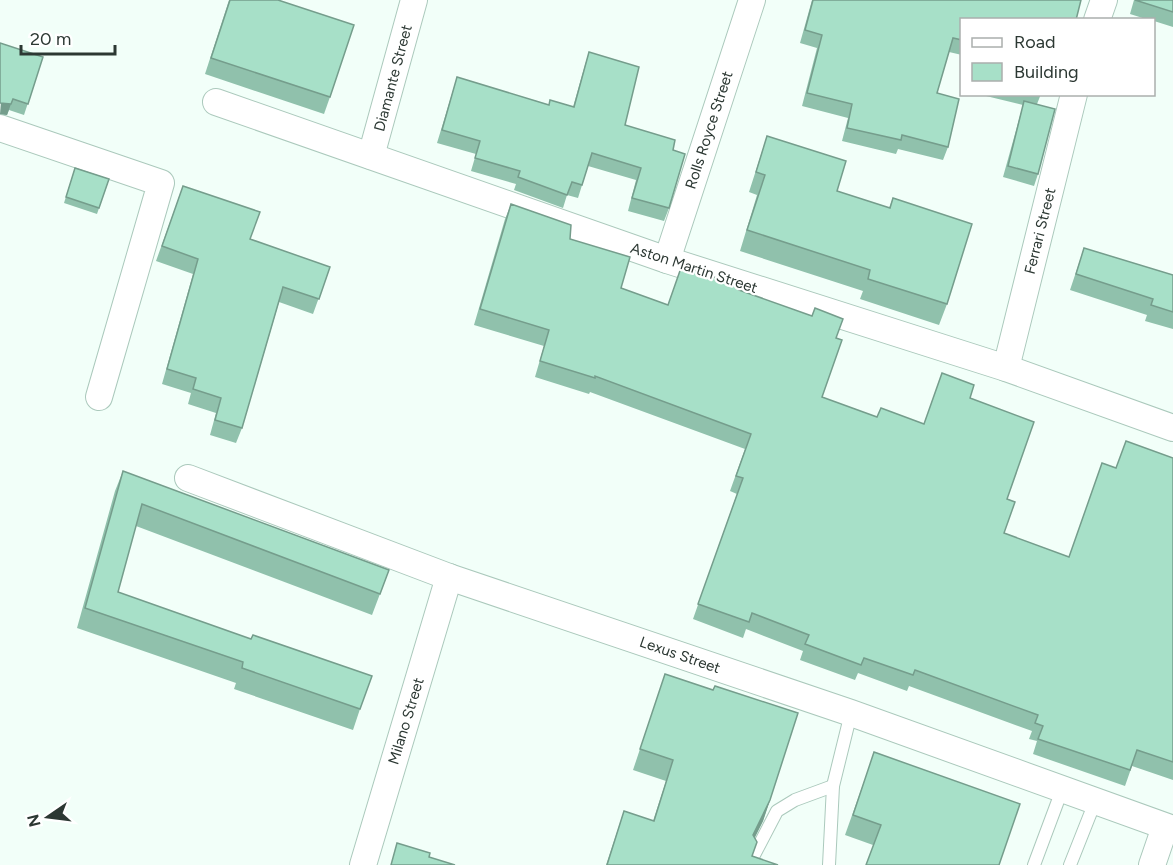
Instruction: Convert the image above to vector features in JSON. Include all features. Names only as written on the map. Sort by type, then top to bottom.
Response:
[{"type":"street","name":"Diamante Street","points":[[371,156],[414,0]]},
{"type":"street","name":"Rolls Royce Street","points":[[667,260],[752,0]]},
{"type":"street","points":[[1098,18],[1104,0]]},
{"type":"street","name":"Ferrari Street","points":[[1006,368],[1074,96]]},
{"type":"street","name":"Aston Martin Street","points":[[216,102],[667,260],[1006,368],[1173,429]]},
{"type":"street","points":[[0,128],[161,183],[99,397]]},
{"type":"street","name":"Lexus Street","points":[[188,478],[449,577],[851,712],[1169,828]]},
{"type":"street","name":"Milano Street","points":[[363,865],[449,577]]},
{"type":"street","points":[[1152,865],[1169,828]]},
{"type":"lane","points":[[829,865],[833,786],[851,712]]},
{"type":"lane","points":[[754,855],[777,811],[795,800],[833,786]]},
{"type":"lane","points":[[1034,865],[1062,790]]},
{"type":"lane","points":[[1070,865],[1095,802]]},
{"type":"building","points":[[230,0],[278,0],[354,25],[330,97],[211,58]]},
{"type":"building","points":[[813,0],[1081,0],[1076,18],[960,18],[960,40],[953,38],[937,93],[959,99],[948,147],[902,135],[901,140],[847,128],[852,104],[807,93],[822,35],[805,30]]},
{"type":"building","points":[[1135,0],[1173,0],[1173,12]]},
{"type":"building","points":[[0,43],[43,57],[28,104],[13,99],[11,104],[0,103]]},
{"type":"building","points":[[589,52],[639,67],[625,125],[675,140],[673,150],[685,154],[669,208],[632,198],[641,168],[592,153],[582,185],[572,182],[567,195],[518,177],[520,171],[475,158],[480,141],[442,130],[457,77],[549,105],[550,100],[574,107]]},
{"type":"building","points":[[1024,101],[1055,109],[1038,174],[1008,166]]},
{"type":"building","points":[[767,136],[846,161],[837,191],[890,208],[893,198],[972,224],[947,304],[868,279],[870,270],[747,230],[765,175],[756,172]]},
{"type":"building","points":[[75,168],[109,179],[99,208],[66,197]]},
{"type":"building","points":[[183,186],[260,212],[250,239],[330,267],[319,299],[283,287],[242,428],[215,420],[221,398],[193,389],[196,378],[167,369],[198,259],[162,246]]},
{"type":"building","points":[[511,204],[571,225],[570,239],[630,257],[621,288],[668,305],[682,265],[740,287],[739,290],[812,316],[815,308],[843,319],[836,338],[842,340],[822,397],[877,417],[881,408],[924,424],[942,373],[974,385],[970,398],[1034,422],[1007,499],[1015,502],[1004,533],[1069,557],[1102,463],[1116,468],[1126,441],[1173,458],[1173,762],[1137,750],[1130,770],[1038,739],[1043,726],[1035,723],[1038,715],[915,670],[913,675],[864,658],[861,665],[805,644],[809,635],[752,613],[749,622],[698,604],[743,478],[736,476],[751,434],[595,376],[595,378],[540,361],[549,330],[480,309]]},
{"type":"building","points":[[1084,248],[1173,275],[1173,312],[1151,305],[1153,299],[1076,274]]},
{"type":"building","points":[[123,471],[389,570],[380,594],[142,504],[118,592],[251,639],[253,635],[372,676],[360,709],[242,668],[243,662],[85,608]]},
{"type":"building","points":[[665,674],[713,690],[715,686],[798,713],[770,800],[753,835],[757,842],[752,856],[778,865],[607,865],[624,811],[654,821],[673,760],[640,749]]},
{"type":"building","points":[[874,752],[1020,804],[999,865],[866,865],[881,825],[853,815]]},
{"type":"building","points":[[397,843],[430,853],[429,857],[455,865],[391,865]]}]
